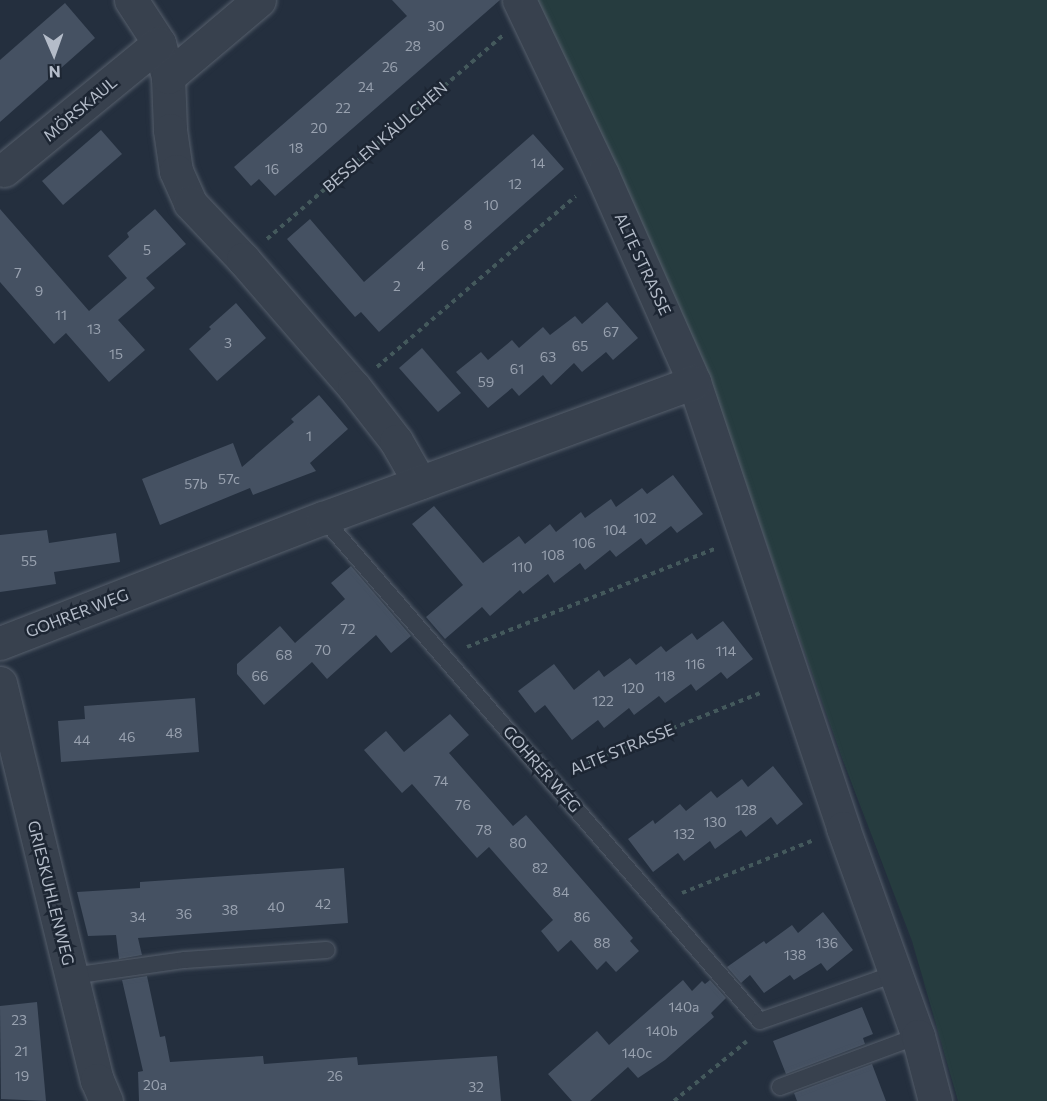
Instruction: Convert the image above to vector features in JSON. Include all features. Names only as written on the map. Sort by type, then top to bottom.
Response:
[{"type":"street","points":[[131,0],[159,43],[168,77],[170,130],[176,171],[190,203],[243,259],[354,387],[396,441],[420,483]]},
{"type":"street","points":[[168,77],[259,0]]},
{"type":"street","name":"ALTE STRASSE","points":[[523,8],[602,174],[694,382],[843,828],[897,973],[918,1036],[935,1101]]},
{"type":"street","name":"MÖRSKAUL","points":[[2,171],[159,43]]},
{"type":"street","name":"GOHRER WEG","points":[[0,643],[322,518],[694,382]]},
{"type":"street","name":"GRIESKUHLENWEG","points":[[0,683],[97,1080],[106,1101]]},
{"type":"lane","name":"GOHRER WEG","points":[[322,518],[760,1020]]},
{"type":"lane","points":[[72,976],[185,960],[327,950]]},
{"type":"lane","points":[[760,1020],[897,973]]},
{"type":"lane","points":[[780,1087],[918,1036]]},
{"type":"path","name":"BESSLEN KÄULCHEN","points":[[243,259],[523,8]]},
{"type":"path","points":[[354,387],[602,174]]},
{"type":"path","points":[[443,657],[745,537]]},
{"type":"path","name":"ALTE STRASSE","points":[[550,779],[794,680]]},
{"type":"path","points":[[658,903],[843,828]]},
{"type":"path","points":[[674,1101],[752,1037],[760,1020]]},
{"type":"green space","points":[[536,0],[1047,0],[1047,1101],[958,1101],[912,941],[842,758],[698,349]]},
{"type":"building","points":[[392,0],[500,0],[275,196],[259,179],[251,186],[234,167],[407,16]]},
{"type":"building","points":[[65,3],[95,38],[0,122],[0,60]]},
{"type":"building","points":[[101,130],[122,154],[63,205],[42,181]]},
{"type":"building","points":[[533,134],[564,169],[379,332],[361,312],[355,317],[287,239],[310,219],[364,282]]},
{"type":"building","points":[[0,209],[89,311],[127,278],[108,256],[129,237],[127,233],[155,209],[186,244],[146,278],[155,288],[118,320],[145,350],[109,382],[66,333],[54,344],[0,282]]},
{"type":"building","points":[[607,302],[638,338],[613,360],[606,352],[582,372],[574,363],[551,385],[543,375],[519,396],[512,388],[488,408],[456,372],[481,352],[488,360],[512,340],[519,348],[543,327],[550,335],[575,316],[582,324]]},
{"type":"building","points":[[236,303],[266,338],[217,381],[189,349]]},
{"type":"building","points":[[422,348],[461,393],[438,412],[399,368]]},
{"type":"building","points":[[319,395],[348,429],[310,463],[316,471],[253,495],[250,488],[160,525],[142,479],[233,443],[242,467],[294,422],[291,419]]},
{"type":"building","points":[[673,475],[703,514],[677,533],[671,526],[646,545],[641,538],[616,557],[610,550],[585,570],[580,563],[554,583],[548,574],[523,594],[520,590],[490,616],[482,607],[445,639],[426,617],[463,585],[412,524],[434,506],[483,563],[519,536],[525,544],[550,524],[556,532],[581,512],[585,518],[611,499],[616,507],[642,488],[647,494]]},
{"type":"building","points":[[47,530],[49,543],[116,533],[120,562],[54,572],[56,584],[0,592],[0,535]]},
{"type":"building","points":[[351,566],[411,636],[391,653],[376,635],[327,679],[312,662],[264,705],[237,674],[237,664],[280,626],[295,643],[345,599],[331,583]]},
{"type":"building","points":[[723,621],[753,659],[727,679],[721,672],[696,691],[691,684],[665,703],[659,696],[634,715],[629,708],[604,728],[598,720],[572,740],[545,705],[535,713],[518,691],[554,664],[574,690],[599,670],[604,677],[630,658],[636,665],[661,646],[666,652],[692,633],[697,640]]},
{"type":"building","points":[[195,698],[199,752],[61,762],[58,721],[85,719],[84,706]]},
{"type":"building","points":[[450,714],[469,735],[449,753],[513,826],[526,815],[633,938],[630,941],[639,951],[616,972],[606,961],[597,970],[571,940],[558,952],[541,931],[553,920],[489,847],[477,858],[412,784],[402,793],[364,750],[386,731],[404,752]]},
{"type":"building","points":[[773,766],[803,804],[777,825],[771,817],[746,837],[741,830],[715,849],[710,841],[684,861],[678,853],[653,872],[628,839],[653,820],[655,824],[680,804],[686,811],[711,791],[717,798],[742,779],[748,787]]},
{"type":"building","points":[[344,868],[348,923],[138,938],[142,955],[119,959],[116,935],[88,936],[77,892],[140,888],[140,882]]},
{"type":"building","points":[[823,912],[853,950],[827,971],[821,963],[794,980],[790,975],[764,993],[750,975],[741,983],[727,967],[764,941],[766,944],[792,925],[798,933]]},
{"type":"building","points":[[147,976],[160,1037],[165,1036],[170,1062],[263,1056],[264,1064],[357,1057],[358,1065],[497,1056],[501,1101],[139,1101],[138,1072],[143,1071],[122,980]]},
{"type":"building","points":[[683,980],[692,991],[702,981],[705,984],[710,980],[726,998],[711,1013],[714,1017],[665,1060],[638,1078],[628,1067],[590,1101],[572,1101],[548,1074],[597,1031],[609,1045]]},
{"type":"building","points":[[37,1002],[46,1101],[1,1099],[0,1006]]},
{"type":"building","points":[[862,1007],[873,1034],[863,1038],[865,1044],[786,1074],[773,1041]]},
{"type":"building","points":[[872,1064],[886,1101],[797,1101],[794,1093]]}]
